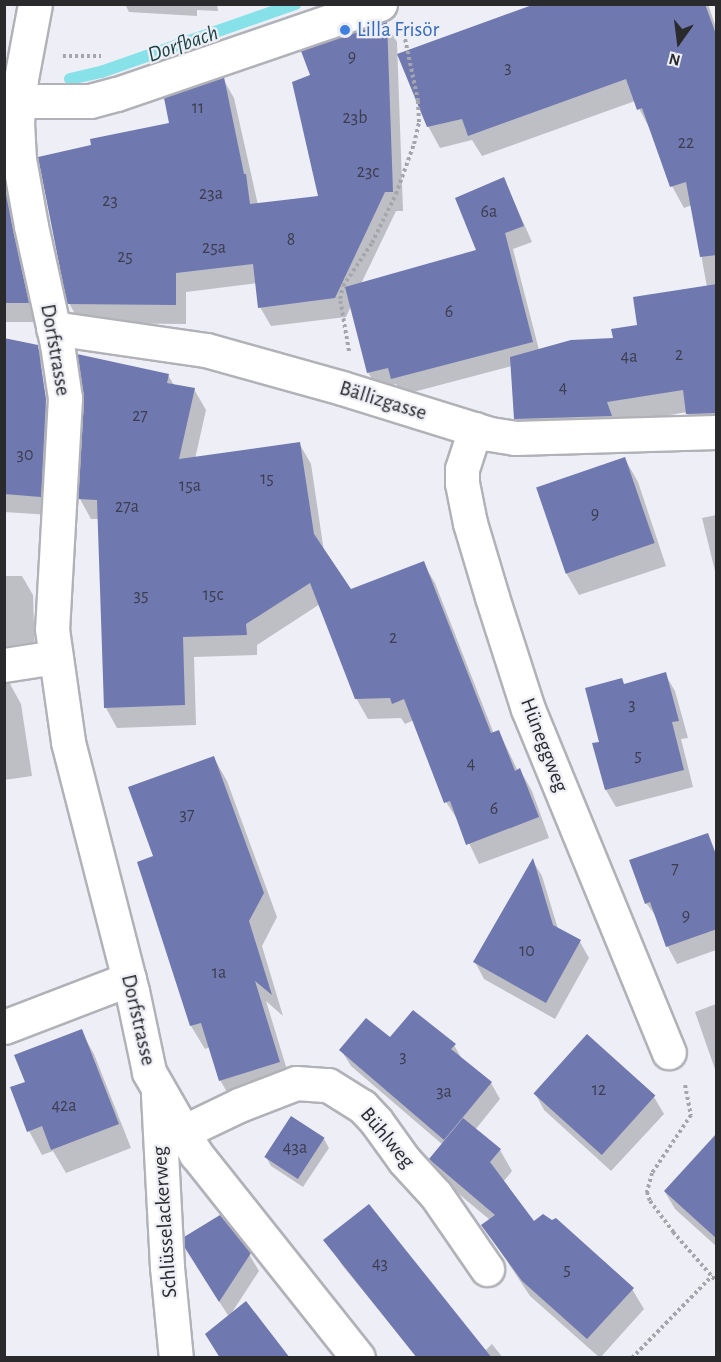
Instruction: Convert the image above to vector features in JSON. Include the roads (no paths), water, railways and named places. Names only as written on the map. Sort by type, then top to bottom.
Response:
[{"type":"street","name":"Dorfstrasse","points":[[35,4],[17,65],[19,159],[53,328],[64,398],[52,629],[68,742],[129,979],[150,1072],[157,1087],[196,1154],[358,1358]]},
{"type":"street","points":[[17,65],[90,101],[391,14]]},
{"type":"street","name":"Bällizgasse","points":[[53,328],[206,350],[357,392],[475,429],[515,438],[717,432]]},
{"type":"street","name":"Hüneggweg","points":[[475,429],[462,469],[462,483],[470,523],[492,597],[528,709],[669,1052]]},
{"type":"street","points":[[4,665],[55,657]]},
{"type":"street","points":[[4,1027],[129,979]]},
{"type":"street","name":"Bühlweg","points":[[183,1132],[239,1105],[296,1083],[328,1085],[354,1100],[375,1120],[404,1160],[436,1195],[487,1269]]},
{"type":"street","name":"Schlüsselackerweg","points":[[157,1087],[167,1267],[176,1358]]},
{"type":"waterway","name":"Dorfbach","points":[[70,79],[101,72],[295,4]]},
{"type":"place","name":"Lilla Frisör","points":[[345,30]]}]
